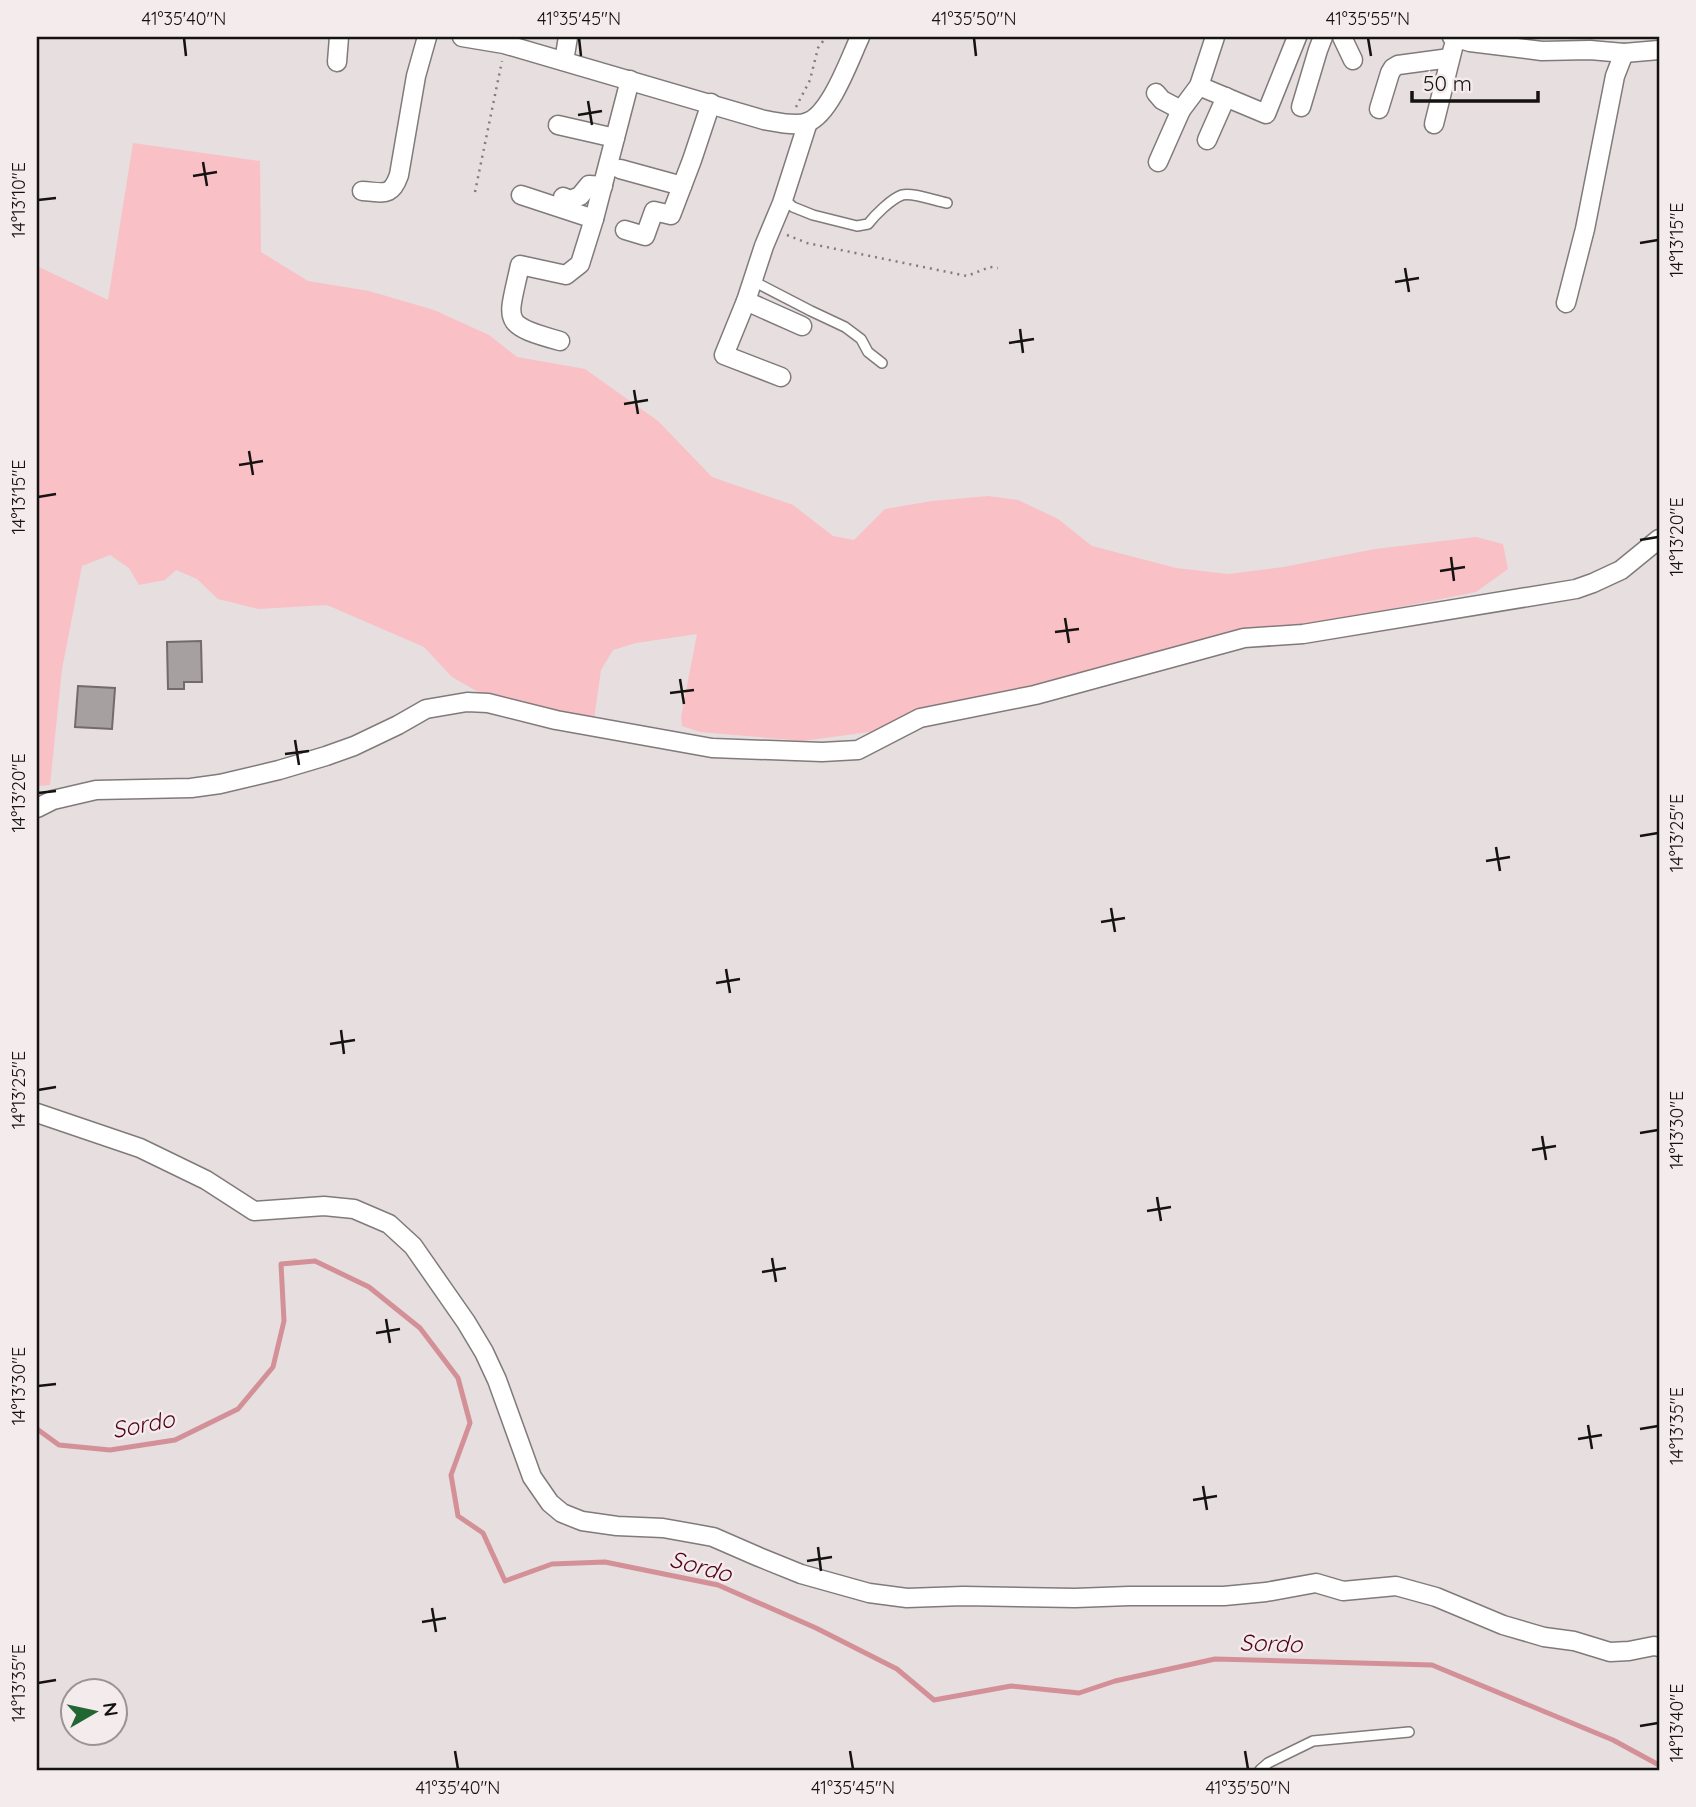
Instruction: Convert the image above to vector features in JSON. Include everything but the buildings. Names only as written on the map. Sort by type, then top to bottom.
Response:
[{"type":"street","points":[[337,62],[339,37]]},
{"type":"street","points":[[362,191],[387,192],[395,187],[416,76],[427,37]]},
{"type":"street","points":[[462,37],[504,44],[764,120],[799,123],[819,114],[832,95],[860,37]]},
{"type":"street","points":[[564,61],[568,37]]},
{"type":"street","points":[[1158,162],[1181,110],[1199,86],[1215,37]]},
{"type":"street","points":[[1199,86],[1266,114],[1297,37]]},
{"type":"street","points":[[1301,107],[1323,37]]},
{"type":"street","points":[[1342,37],[1353,60]]},
{"type":"street","points":[[1433,93],[1454,37],[1470,42],[1515,42],[1562,51],[1624,53],[1659,50]]},
{"type":"street","points":[[1566,303],[1585,229],[1615,76],[1624,53]]},
{"type":"street","points":[[1379,109],[1393,68],[1398,65],[1445,59]]},
{"type":"street","points":[[1434,124],[1445,59]]},
{"type":"street","points":[[560,341],[530,333],[512,320],[510,312],[520,265],[566,275],[580,264],[630,80]]},
{"type":"street","points":[[1156,93],[1162,100],[1181,110]]},
{"type":"street","points":[[1207,140],[1226,97]]},
{"type":"street","points":[[625,230],[645,236],[654,211],[671,215],[711,103]]},
{"type":"street","points":[[781,377],[724,355],[783,198],[799,123]]},
{"type":"street","points":[[558,125],[615,138]]},
{"type":"street","points":[[620,169],[682,186]]},
{"type":"street","points":[[563,197],[570,200],[580,196],[589,185],[603,186]]},
{"type":"street","points":[[521,195],[594,219]]},
{"type":"street","points":[[746,302],[802,326]]},
{"type":"street","points":[[37,808],[52,800],[96,790],[191,788],[279,770],[354,746],[426,709],[467,702],[488,703],[556,720],[712,748],[822,752],[858,750],[920,718],[1035,695],[1244,638],[1303,634],[1576,589],[1621,570],[1659,539]]},
{"type":"street","points":[[37,1113],[140,1148],[206,1180],[254,1211],[324,1206],[354,1209],[389,1224],[414,1246],[484,1352],[532,1477],[550,1503],[562,1513],[582,1521],[663,1528],[713,1536],[758,1558],[801,1574],[869,1592],[907,1598],[1224,1596],[1316,1583],[1343,1591],[1396,1586],[1436,1597],[1503,1625],[1544,1637],[1574,1641],[1610,1652],[1659,1647]]},
{"type":"lane","points":[[783,198],[793,207],[813,215],[857,226],[868,224],[878,211],[902,195],[911,194],[947,203]]},
{"type":"lane","points":[[753,281],[845,327],[861,339],[867,352],[882,363]]},
{"type":"lane","points":[[1261,1770],[1268,1763],[1312,1741],[1409,1732]]},
{"type":"path","points":[[799,123],[801,95],[810,80],[818,48],[826,37]]},
{"type":"path","points":[[475,192],[504,44]]},
{"type":"path","points":[[772,227],[807,243],[967,276],[990,267],[998,268]]},
{"type":"shaded area","points":[[133,143],[260,161],[261,252],[308,281],[369,291],[434,310],[489,335],[517,357],[585,369],[658,421],[712,477],[793,505],[833,536],[854,540],[885,509],[988,496],[1018,500],[1058,519],[1092,546],[1176,568],[1228,574],[1283,567],[1375,549],[1476,537],[1503,544],[1508,569],[1476,592],[1147,657],[1009,691],[923,707],[876,731],[803,741],[700,732],[682,726],[681,717],[697,634],[636,643],[613,650],[601,670],[594,719],[487,697],[452,677],[424,647],[327,605],[258,609],[218,599],[197,579],[176,570],[165,580],[139,585],[129,568],[110,555],[82,566],[62,669],[50,785],[37,786],[37,266],[108,300]]},
{"type":"waterway","name":"Sordo","points":[[37,1429],[59,1445],[110,1450],[175,1440],[238,1409],[273,1367],[284,1321],[281,1264],[315,1261],[369,1287],[420,1328],[458,1378],[470,1423],[451,1475],[458,1516],[483,1533],[505,1581],[552,1564],[605,1562],[718,1585],[816,1628],[897,1669],[934,1700],[1011,1686],[1079,1693],[1115,1681],[1215,1659],[1432,1665],[1613,1740],[1659,1765]]}]
